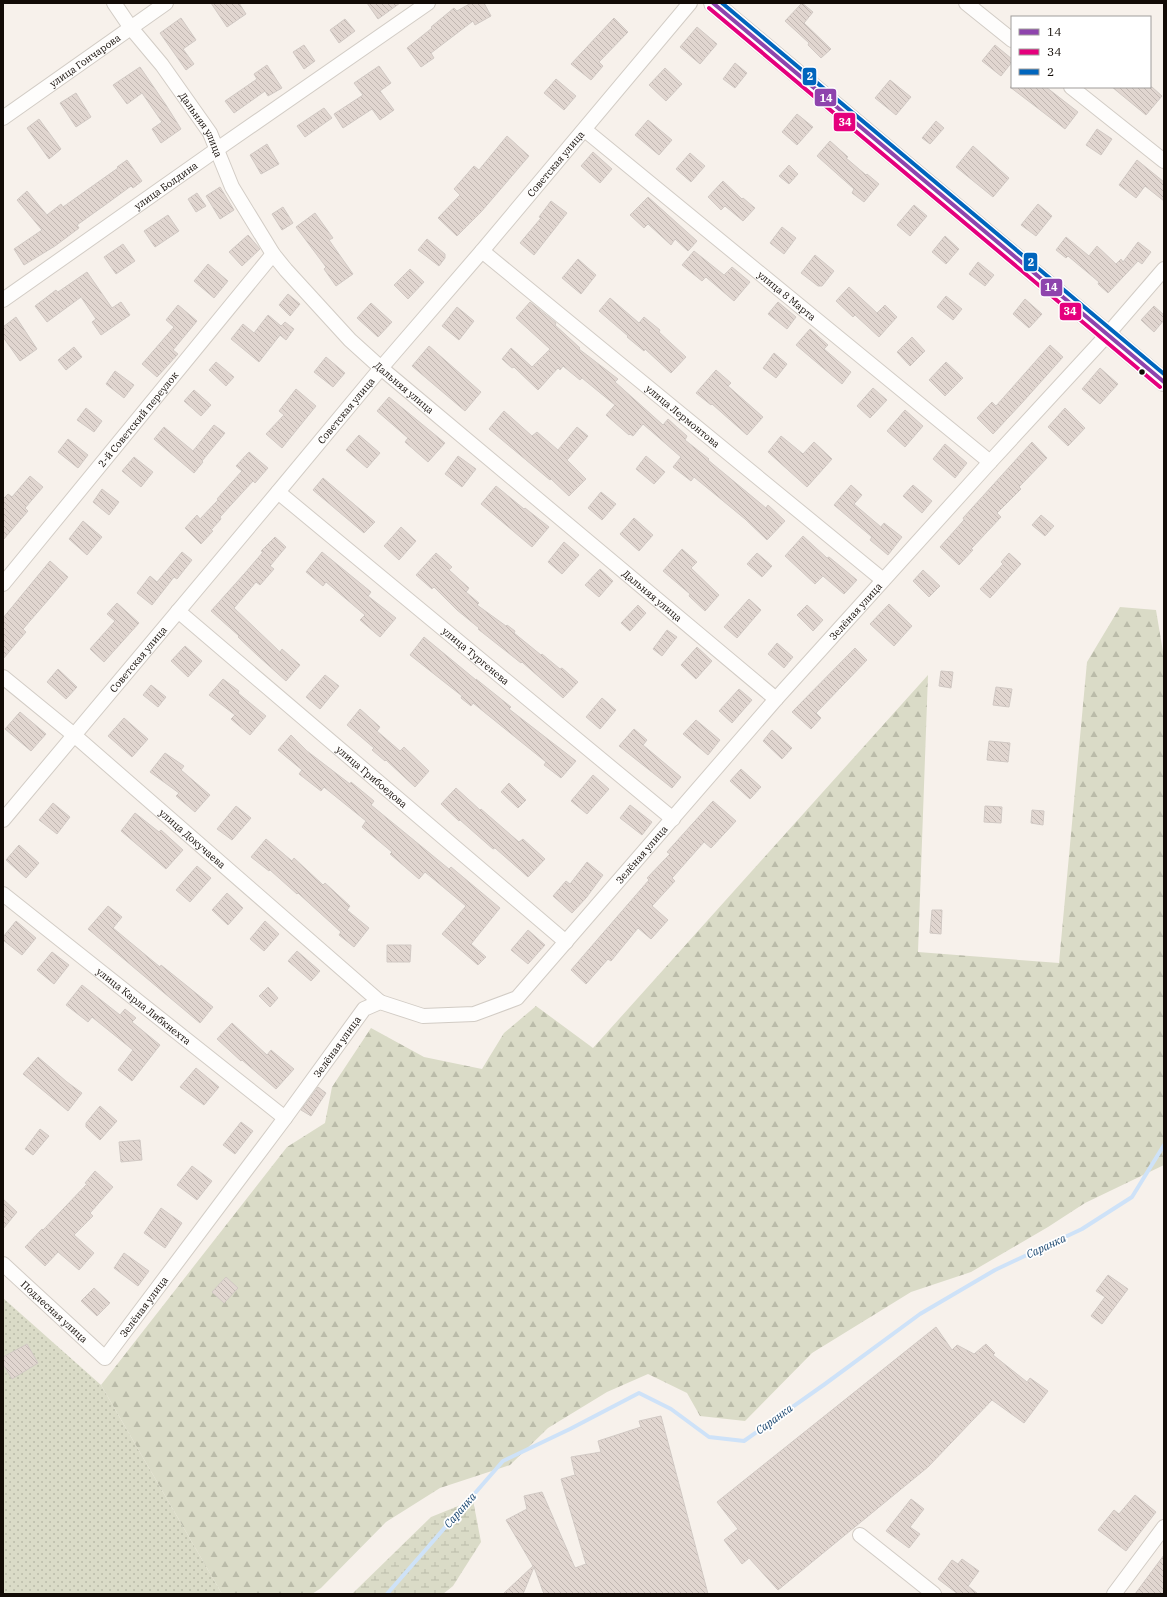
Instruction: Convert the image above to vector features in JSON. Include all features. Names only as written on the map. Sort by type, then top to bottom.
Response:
[{"type":"main road","points":[[713,3],[1164,382]]},
{"type":"street","name":"Дальняя улица","points":[[114,3],[131,28],[162,65],[210,133],[232,187],[273,254],[350,340],[381,368],[776,699]]},
{"type":"street","name":"улица Гончарова","points":[[3,118],[166,3]]},
{"type":"street","name":"улица Болдина","points":[[3,300],[428,3]]},
{"type":"street","name":"Советская улица","points":[[3,820],[381,368],[482,251],[690,3]]},
{"type":"street","points":[[966,3],[1011,39]]},
{"type":"street","points":[[1072,88],[1164,161]]},
{"type":"street","name":"улица 8 Марта","points":[[584,130],[990,462]]},
{"type":"street","name":"улица Лермонтова","points":[[482,251],[883,580]]},
{"type":"street","name":"2-й Советский переулок","points":[[3,584],[273,254]]},
{"type":"street","name":"Зелёная улица","points":[[105,1358],[285,1118],[364,1009],[380,1002],[423,1016],[474,1014],[517,998],[776,699],[1107,335],[1164,269]]},
{"type":"street","name":"улица Тургенева","points":[[278,492],[673,818]]},
{"type":"street","name":"улица Грибоедова","points":[[178,611],[566,942]]},
{"type":"street","name":"улица Докучаева","points":[[3,677],[74,735],[380,1002]]},
{"type":"street","name":"улица Карла Либкнехта","points":[[3,894],[285,1118]]},
{"type":"street","name":"Подлесная улица","points":[[3,1264],[105,1358]]},
{"type":"street","points":[[1114,1594],[1164,1527]]},
{"type":"street","points":[[860,1535],[934,1594]]},
{"type":"green space","points":[[1120,607],[1156,610],[1164,658],[1164,1165],[1085,1203],[1048,1227],[971,1272],[911,1292],[812,1353],[745,1421],[700,1416],[687,1393],[648,1374],[607,1392],[548,1428],[510,1465],[440,1488],[386,1522],[321,1588],[312,1594],[222,1594],[101,1385],[287,1147],[325,1123],[332,1087],[371,1028],[424,1057],[482,1069],[504,1033],[536,1006],[593,1048],[928,675],[918,952],[1059,963],[1087,662]]},
{"type":"green space","points":[[3,1298],[101,1385],[222,1594],[3,1594]]},
{"type":"green space","points":[[473,1500],[481,1542],[453,1586],[443,1594],[352,1594],[431,1517]]},
{"type":"building","points":[[211,3],[239,3],[246,14],[227,27]]},
{"type":"building","points":[[367,3],[400,3],[378,19]]},
{"type":"building","points":[[471,3],[484,3],[491,16],[475,25],[473,21],[431,53],[434,58],[421,67],[407,48],[454,8],[457,11]]},
{"type":"building","points":[[802,3],[813,12],[804,23],[831,49],[821,58],[808,45],[809,43],[785,21]]},
{"type":"building","points":[[181,18],[196,40],[183,49],[194,64],[186,70],[160,33]]},
{"type":"building","points":[[614,18],[628,32],[599,62],[603,66],[591,80],[571,64]]},
{"type":"building","points":[[345,19],[355,31],[339,43],[330,30]]},
{"type":"building","points":[[697,27],[717,44],[700,64],[680,47]]},
{"type":"building","points":[[304,45],[315,61],[304,69],[293,52]]},
{"type":"building","points":[[995,45],[1011,58],[1011,63],[1001,76],[982,61]]},
{"type":"building","points":[[735,63],[747,73],[735,88],[723,79]]},
{"type":"building","points":[[267,65],[282,88],[268,96],[265,91],[234,113],[225,101],[257,79],[254,74]]},
{"type":"building","points":[[379,66],[391,83],[380,91],[394,110],[380,120],[372,109],[343,128],[334,114],[363,95],[354,83]]},
{"type":"building","points":[[140,67],[181,129],[161,143],[152,129],[162,122],[142,93],[127,104],[113,85]]},
{"type":"building","points":[[665,68],[682,84],[666,101],[649,85]]},
{"type":"building","points":[[556,79],[576,96],[564,110],[544,93]]},
{"type":"building","points":[[890,80],[911,97],[896,115],[875,98]]},
{"type":"building","points":[[1152,87],[1162,96],[1146,115],[1113,88]]},
{"type":"building","points":[[1011,88],[1047,88],[1078,112],[1065,129]]},
{"type":"building","points":[[76,93],[91,117],[76,127],[60,103]]},
{"type":"building","points":[[324,108],[332,118],[305,137],[297,126]]},
{"type":"building","points":[[797,114],[813,127],[797,145],[782,132]]},
{"type":"building","points":[[39,119],[61,149],[49,159],[27,128]]},
{"type":"building","points":[[648,120],[672,140],[659,155],[635,135]]},
{"type":"building","points":[[936,121],[944,128],[930,144],[922,138]]},
{"type":"building","points":[[1097,129],[1112,139],[1101,155],[1086,145]]},
{"type":"building","points":[[507,136],[529,156],[481,212],[457,236],[438,218],[460,195],[454,189],[474,166],[479,170]]},
{"type":"building","points":[[830,141],[848,157],[846,158],[879,184],[864,202],[852,193],[854,189],[817,156]]},
{"type":"building","points":[[267,144],[279,164],[261,174],[250,155]]},
{"type":"building","points":[[973,146],[1009,178],[993,197],[956,167]]},
{"type":"building","points":[[593,152],[612,169],[600,183],[581,166]]},
{"type":"building","points":[[690,153],[705,166],[691,182],[676,169]]},
{"type":"building","points":[[127,160],[142,181],[133,188],[131,186],[77,225],[79,228],[55,246],[24,265],[14,249],[42,230],[17,200],[27,191],[47,215],[61,204],[63,207]]},
{"type":"building","points":[[1137,160],[1164,182],[1164,201],[1145,186],[1136,198],[1119,185]]},
{"type":"building","points":[[789,165],[798,174],[789,184],[779,176]]},
{"type":"building","points":[[723,181],[742,199],[743,198],[755,208],[743,221],[725,206],[721,210],[708,197]]},
{"type":"building","points":[[220,187],[234,210],[220,219],[206,196]]},
{"type":"building","points":[[197,193],[206,206],[196,212],[188,199]]},
{"type":"building","points":[[648,197],[697,241],[688,251],[675,239],[671,245],[648,224],[644,228],[630,215]]},
{"type":"building","points":[[551,201],[567,213],[534,255],[520,243],[541,218],[539,217]]},
{"type":"building","points":[[1038,204],[1052,216],[1036,236],[1021,225]]},
{"type":"building","points":[[914,205],[927,216],[910,236],[897,225]]},
{"type":"building","points":[[283,207],[293,223],[282,230],[272,214]]},
{"type":"building","points":[[315,213],[333,238],[329,240],[353,274],[336,286],[324,269],[326,267],[296,227]]},
{"type":"building","points":[[168,215],[179,231],[155,247],[144,231]]},
{"type":"building","points":[[782,227],[796,238],[784,254],[770,243]]},
{"type":"building","points":[[248,235],[260,249],[242,266],[229,252]]},
{"type":"building","points":[[945,236],[959,249],[946,264],[932,252]]},
{"type":"building","points":[[1066,237],[1089,256],[1097,246],[1116,264],[1121,259],[1123,262],[1138,242],[1151,252],[1142,264],[1138,261],[1108,293],[1098,284],[1099,282],[1068,256],[1066,258],[1056,250]]},
{"type":"building","points":[[427,239],[445,254],[445,258],[439,266],[418,250]]},
{"type":"building","points":[[123,244],[135,261],[116,274],[104,257]]},
{"type":"building","points":[[694,251],[724,275],[732,267],[750,282],[734,301],[706,277],[702,281],[682,265]]},
{"type":"building","points":[[815,255],[834,271],[822,286],[818,286],[801,273]]},
{"type":"building","points":[[578,259],[596,275],[581,294],[562,278]]},
{"type":"building","points":[[978,262],[994,275],[985,286],[969,274]]},
{"type":"building","points":[[208,264],[228,281],[214,298],[194,281]]},
{"type":"building","points":[[410,269],[424,282],[408,299],[394,285]]},
{"type":"building","points":[[87,272],[112,308],[121,302],[130,315],[101,335],[92,322],[96,319],[81,297],[47,322],[35,306],[56,290],[58,292]]},
{"type":"building","points":[[849,287],[877,313],[885,305],[897,317],[879,337],[855,315],[853,317],[836,301]]},
{"type":"building","points":[[288,294],[300,304],[290,316],[279,305]]},
{"type":"building","points":[[946,296],[962,309],[953,320],[937,307]]},
{"type":"building","points":[[610,298],[639,323],[644,317],[660,330],[659,332],[686,357],[671,373],[645,349],[644,351],[627,337],[628,336],[599,311]]},
{"type":"building","points":[[1025,299],[1042,314],[1029,328],[1013,314]]},
{"type":"building","points":[[530,302],[556,323],[555,325],[580,348],[579,349],[618,379],[615,382],[663,425],[668,419],[687,436],[685,440],[766,508],[768,505],[785,521],[767,540],[745,519],[694,477],[691,481],[673,467],[681,457],[643,424],[633,436],[630,434],[629,435],[606,415],[615,405],[582,378],[580,380],[563,366],[560,370],[558,368],[538,390],[514,367],[512,368],[502,359],[511,348],[532,367],[550,349],[516,318]]},
{"type":"building","points":[[778,302],[796,317],[787,329],[768,314]]},
{"type":"building","points":[[371,303],[392,322],[378,337],[357,318]]},
{"type":"building","points":[[178,305],[197,321],[173,350],[178,354],[157,377],[142,364],[174,327],[166,320]]},
{"type":"building","points":[[1154,306],[1164,315],[1164,320],[1154,332],[1141,320]]},
{"type":"building","points":[[457,307],[474,321],[459,340],[442,326]]},
{"type":"building","points":[[268,315],[281,326],[285,322],[294,329],[286,340],[280,335],[259,362],[231,339],[243,324],[254,333]]},
{"type":"building","points":[[16,317],[37,349],[20,361],[3,337],[3,327]]},
{"type":"building","points":[[810,329],[828,345],[824,349],[851,372],[842,384],[796,345]]},
{"type":"building","points":[[912,337],[925,351],[910,366],[897,352]]},
{"type":"building","points":[[1050,345],[1063,357],[993,434],[977,418],[992,402],[996,406]]},
{"type":"building","points":[[429,346],[481,392],[465,411],[412,366]]},
{"type":"building","points":[[74,347],[82,357],[66,370],[58,360]]},
{"type":"building","points":[[774,353],[787,364],[776,378],[763,368]]},
{"type":"building","points":[[326,357],[345,373],[333,387],[314,372]]},
{"type":"building","points":[[216,362],[234,377],[226,386],[209,370]]},
{"type":"building","points":[[946,362],[963,378],[945,396],[929,380]]},
{"type":"building","points":[[1100,368],[1118,384],[1100,404],[1082,389]]},
{"type":"building","points":[[716,370],[731,383],[728,386],[763,417],[747,435],[712,404],[711,405],[696,393]]},
{"type":"building","points":[[115,371],[134,385],[124,398],[106,384]]},
{"type":"building","points":[[873,388],[887,400],[870,418],[857,406]]},
{"type":"building","points":[[296,389],[316,406],[282,448],[266,434],[284,415],[279,411]]},
{"type":"building","points":[[194,390],[211,405],[201,416],[184,401]]},
{"type":"building","points":[[389,397],[445,443],[428,462],[405,442],[408,438],[377,411]]},
{"type":"building","points":[[86,408],[102,421],[94,432],[77,420]]},
{"type":"building","points":[[1065,408],[1085,428],[1068,446],[1048,427]]},
{"type":"building","points":[[905,410],[923,426],[905,447],[887,431]]},
{"type":"building","points":[[504,411],[532,436],[537,432],[558,450],[577,427],[588,436],[567,460],[586,479],[569,496],[551,479],[550,480],[489,429]]},
{"type":"building","points":[[214,425],[225,433],[194,473],[154,439],[164,427],[193,451]]},
{"type":"building","points":[[359,435],[380,453],[367,468],[346,450]]},
{"type":"building","points":[[781,436],[803,454],[814,442],[832,459],[807,487],[768,452]]},
{"type":"building","points":[[68,439],[88,455],[78,468],[58,452]]},
{"type":"building","points":[[1032,442],[1047,458],[1019,487],[1021,489],[997,513],[1001,517],[971,549],[973,550],[959,565],[940,547],[964,520],[963,518]]},
{"type":"building","points":[[945,444],[967,463],[955,478],[933,459]]},
{"type":"building","points":[[249,452],[268,468],[255,483],[253,481],[220,517],[221,519],[211,530],[213,531],[201,544],[185,528],[197,515],[200,519],[218,500],[217,499],[242,471],[236,466]]},
{"type":"building","points":[[458,456],[476,469],[462,487],[445,474]]},
{"type":"building","points":[[646,456],[665,472],[654,484],[636,469]]},
{"type":"building","points":[[134,457],[153,472],[141,487],[122,471]]},
{"type":"building","points":[[30,476],[43,487],[25,508],[28,511],[3,540],[3,499],[8,494],[12,497]]},
{"type":"building","points":[[323,478],[375,522],[364,533],[313,490]]},
{"type":"building","points":[[851,485],[862,495],[854,504],[881,527],[884,523],[902,537],[888,555],[870,540],[872,537],[834,505]]},
{"type":"building","points":[[913,485],[932,501],[922,513],[903,496]]},
{"type":"building","points":[[496,486],[549,527],[532,547],[481,504]]},
{"type":"building","points":[[102,489],[119,502],[109,515],[93,502]]},
{"type":"building","points":[[601,492],[616,504],[602,520],[588,508]]},
{"type":"building","points":[[1041,515],[1054,526],[1045,536],[1032,525]]},
{"type":"building","points":[[634,518],[653,535],[639,551],[620,534]]},
{"type":"building","points":[[83,521],[102,537],[87,555],[69,539]]},
{"type":"building","points":[[401,527],[416,541],[399,560],[384,546]]},
{"type":"building","points":[[803,536],[827,558],[829,557],[857,580],[844,594],[823,576],[815,584],[785,556]]},
{"type":"building","points":[[275,537],[286,547],[270,566],[274,569],[260,585],[256,582],[234,608],[280,652],[282,649],[300,665],[286,681],[211,611],[263,552],[261,551]]},
{"type":"building","points":[[564,542],[579,555],[562,574],[548,562]]},
{"type":"building","points":[[682,549],[697,562],[691,568],[719,595],[705,611],[689,596],[690,594],[663,571]]},
{"type":"building","points":[[182,552],[192,560],[177,579],[174,577],[152,605],[137,593],[150,576],[157,582]]},
{"type":"building","points":[[322,552],[371,592],[368,596],[396,618],[380,637],[360,620],[365,615],[326,582],[323,586],[306,572]]},
{"type":"building","points":[[436,553],[452,567],[449,570],[469,588],[466,592],[479,603],[477,605],[515,631],[514,633],[541,655],[542,654],[560,669],[562,668],[578,682],[563,698],[522,662],[521,663],[478,629],[479,628],[457,610],[434,587],[432,589],[416,575]]},
{"type":"building","points":[[757,553],[772,566],[762,577],[747,564]]},
{"type":"building","points":[[1009,553],[1021,564],[990,598],[980,589],[1003,564],[1001,562]]},
{"type":"building","points":[[50,561],[68,577],[23,629],[26,632],[3,659],[3,618]]},
{"type":"building","points":[[600,569],[613,581],[599,597],[585,585]]},
{"type":"building","points":[[923,570],[940,586],[929,597],[913,581]]},
{"type":"building","points":[[749,599],[761,610],[737,638],[724,627]]},
{"type":"building","points":[[117,603],[139,623],[104,662],[90,649],[115,621],[107,614]]},
{"type":"building","points":[[889,604],[912,626],[894,646],[870,624]]},
{"type":"building","points":[[638,605],[646,613],[630,631],[621,623]]},
{"type":"building","points":[[807,605],[823,620],[813,631],[797,615]]},
{"type":"building","points":[[667,630],[677,637],[662,656],[653,649]]},
{"type":"building","points":[[424,637],[511,707],[509,709],[576,761],[561,778],[544,765],[546,762],[473,703],[471,706],[461,698],[462,696],[410,655]]},
{"type":"building","points":[[777,643],[793,657],[784,668],[768,654]]},
{"type":"building","points":[[185,646],[202,661],[188,677],[171,661]]},
{"type":"building","points":[[697,647],[712,661],[696,679],[681,665]]},
{"type":"building","points":[[855,648],[867,660],[816,713],[821,718],[811,729],[792,712]]},
{"type":"building","points":[[58,669],[77,687],[66,699],[47,682]]},
{"type":"building","points":[[941,671],[953,672],[951,688],[939,686]]},
{"type":"building","points":[[325,675],[339,686],[320,709],[306,697]]},
{"type":"building","points":[[223,679],[239,691],[238,693],[266,716],[250,735],[231,719],[235,715],[209,695]]},
{"type":"building","points":[[151,685],[166,697],[158,707],[143,695]]},
{"type":"building","points":[[996,687],[1012,689],[1009,707],[993,705]]},
{"type":"building","points":[[739,689],[752,700],[732,723],[719,711]]},
{"type":"building","points":[[602,698],[616,710],[600,729],[586,717]]},
{"type":"building","points":[[360,709],[380,727],[377,731],[400,751],[404,747],[429,771],[415,787],[386,760],[385,761],[372,750],[374,748],[347,725]]},
{"type":"building","points":[[20,712],[46,734],[31,751],[5,729]]},
{"type":"building","points":[[124,718],[148,739],[132,757],[108,736]]},
{"type":"building","points":[[696,720],[720,740],[708,755],[683,734]]},
{"type":"building","points":[[634,729],[647,740],[643,745],[681,777],[672,788],[619,746]]},
{"type":"building","points":[[772,730],[792,748],[782,759],[763,741]]},
{"type":"building","points":[[291,735],[307,751],[350,784],[351,782],[374,801],[371,805],[449,869],[451,867],[500,908],[471,944],[486,957],[478,965],[442,934],[466,906],[425,872],[419,879],[390,854],[392,852],[362,827],[366,821],[324,787],[321,791],[299,774],[302,770],[278,750]]},
{"type":"building","points":[[989,741],[1010,743],[1008,762],[987,760]]},
{"type":"building","points":[[165,753],[184,766],[181,770],[210,795],[195,812],[176,796],[179,793],[150,772]]},
{"type":"building","points":[[741,769],[761,787],[750,799],[730,781]]},
{"type":"building","points":[[593,775],[609,789],[587,814],[571,801]]},
{"type":"building","points":[[509,783],[526,800],[518,808],[501,792]]},
{"type":"building","points":[[456,788],[519,842],[523,839],[545,859],[528,877],[495,848],[493,849],[460,820],[459,821],[441,804]]},
{"type":"building","points":[[713,801],[736,821],[711,848],[704,842],[672,878],[675,881],[652,906],[668,920],[651,939],[638,928],[611,961],[608,959],[586,984],[571,970],[649,880],[647,878],[670,854],[667,852]]},
{"type":"building","points":[[53,803],[70,817],[57,834],[39,820]]},
{"type":"building","points":[[630,805],[652,822],[642,835],[620,818]]},
{"type":"building","points":[[236,806],[251,818],[232,840],[217,829]]},
{"type":"building","points":[[985,806],[1002,807],[1001,823],[984,822]]},
{"type":"building","points":[[1032,810],[1044,811],[1043,825],[1031,823]]},
{"type":"building","points":[[135,813],[159,832],[161,830],[183,850],[166,869],[121,831]]},
{"type":"building","points":[[266,839],[292,861],[294,858],[323,885],[325,883],[350,906],[347,910],[369,928],[354,947],[339,935],[341,932],[298,893],[297,894],[270,870],[269,871],[251,857]]},
{"type":"building","points":[[19,845],[39,863],[26,878],[6,860]]},
{"type":"building","points":[[587,862],[603,875],[586,898],[572,913],[553,896],[566,881],[570,884]]},
{"type":"building","points":[[197,866],[211,878],[190,902],[176,890]]},
{"type":"building","points":[[227,893],[243,908],[228,925],[212,910]]},
{"type":"building","points":[[108,906],[122,917],[113,928],[160,967],[161,965],[213,1007],[200,1023],[88,929]]},
{"type":"building","points":[[932,910],[942,910],[941,934],[930,933]]},
{"type":"building","points":[[16,921],[36,938],[22,955],[3,940],[3,937]]},
{"type":"building","points":[[265,921],[279,934],[264,951],[250,939]]},
{"type":"building","points":[[528,930],[545,945],[528,964],[511,950]]},
{"type":"building","points":[[387,945],[411,945],[410,962],[387,962]]},
{"type":"building","points":[[297,951],[320,971],[311,981],[288,961]]},
{"type":"building","points":[[52,952],[69,965],[54,984],[37,970]]},
{"type":"building","points":[[82,985],[120,1015],[125,1009],[136,1018],[132,1022],[160,1045],[132,1081],[118,1070],[133,1050],[92,1017],[88,1022],[66,1005]]},
{"type":"building","points":[[268,987],[278,998],[270,1007],[259,996]]},
{"type":"building","points":[[232,1023],[267,1055],[271,1050],[294,1069],[276,1089],[242,1060],[241,1061],[217,1039]]},
{"type":"building","points":[[38,1057],[82,1093],[68,1111],[23,1074]]},
{"type":"building","points":[[196,1068],[219,1087],[204,1105],[180,1087]]},
{"type":"building","points":[[318,1087],[326,1093],[311,1116],[301,1110]]},
{"type":"building","points":[[100,1106],[117,1121],[100,1140],[86,1127],[86,1123]]},
{"type":"building","points":[[241,1122],[253,1131],[235,1154],[223,1145]]},
{"type":"building","points":[[40,1129],[49,1136],[33,1155],[25,1149]]},
{"type":"building","points":[[140,1140],[142,1160],[121,1162],[119,1142]]},
{"type":"building","points":[[192,1166],[212,1181],[197,1200],[177,1185]]},
{"type":"building","points":[[95,1171],[113,1187],[90,1213],[93,1216],[74,1235],[94,1253],[79,1270],[58,1252],[45,1266],[25,1247],[87,1184],[85,1183]]},
{"type":"building","points":[[3,1199],[17,1212],[3,1229]]},
{"type":"building","points":[[161,1208],[182,1223],[165,1248],[144,1233]]},
{"type":"building","points":[[124,1253],[149,1271],[138,1286],[114,1268]]},
{"type":"building","points":[[1108,1275],[1128,1289],[1102,1324],[1091,1316],[1105,1297],[1096,1291]]},
{"type":"building","points":[[226,1277],[238,1288],[224,1303],[212,1292]]},
{"type":"building","points":[[94,1288],[110,1303],[97,1316],[81,1301]]},
{"type":"building","points":[[936,1327],[952,1350],[957,1345],[974,1354],[986,1344],[995,1353],[993,1355],[1027,1382],[1030,1378],[1048,1391],[1024,1423],[992,1400],[928,1467],[778,1590],[749,1558],[742,1564],[724,1540],[738,1529],[717,1502]]},
{"type":"building","points":[[27,1344],[38,1363],[12,1379],[3,1364],[3,1357]]},
{"type":"building","points":[[661,1416],[708,1594],[544,1594],[534,1567],[523,1594],[503,1594],[533,1566],[506,1520],[527,1509],[524,1496],[542,1492],[575,1568],[586,1564],[561,1479],[575,1475],[571,1457],[601,1452],[598,1441],[641,1427],[639,1421]]},
{"type":"building","points":[[1135,1495],[1156,1512],[1126,1551],[1098,1530],[1114,1510],[1119,1514]]},
{"type":"building","points":[[911,1499],[924,1509],[910,1527],[920,1534],[909,1548],[886,1531]]},
{"type":"building","points":[[1164,1555],[1164,1594],[1135,1594]]},
{"type":"building","points":[[962,1559],[979,1571],[968,1586],[978,1594],[958,1594],[938,1579],[952,1560],[958,1564]]},
{"type":"waterway","name":"Саранка","points":[[387,1594],[503,1461],[570,1429],[639,1393],[671,1409],[709,1437],[744,1441],[920,1314],[995,1270],[1082,1229],[1132,1197],[1164,1145]]},
{"type":"transit line","name":"14","points":[[713,3],[1164,382]]},
{"type":"transit line","name":"2","points":[[722,3],[1164,374]]},
{"type":"transit line","name":"34","points":[[709,8],[1160,387]]}]
